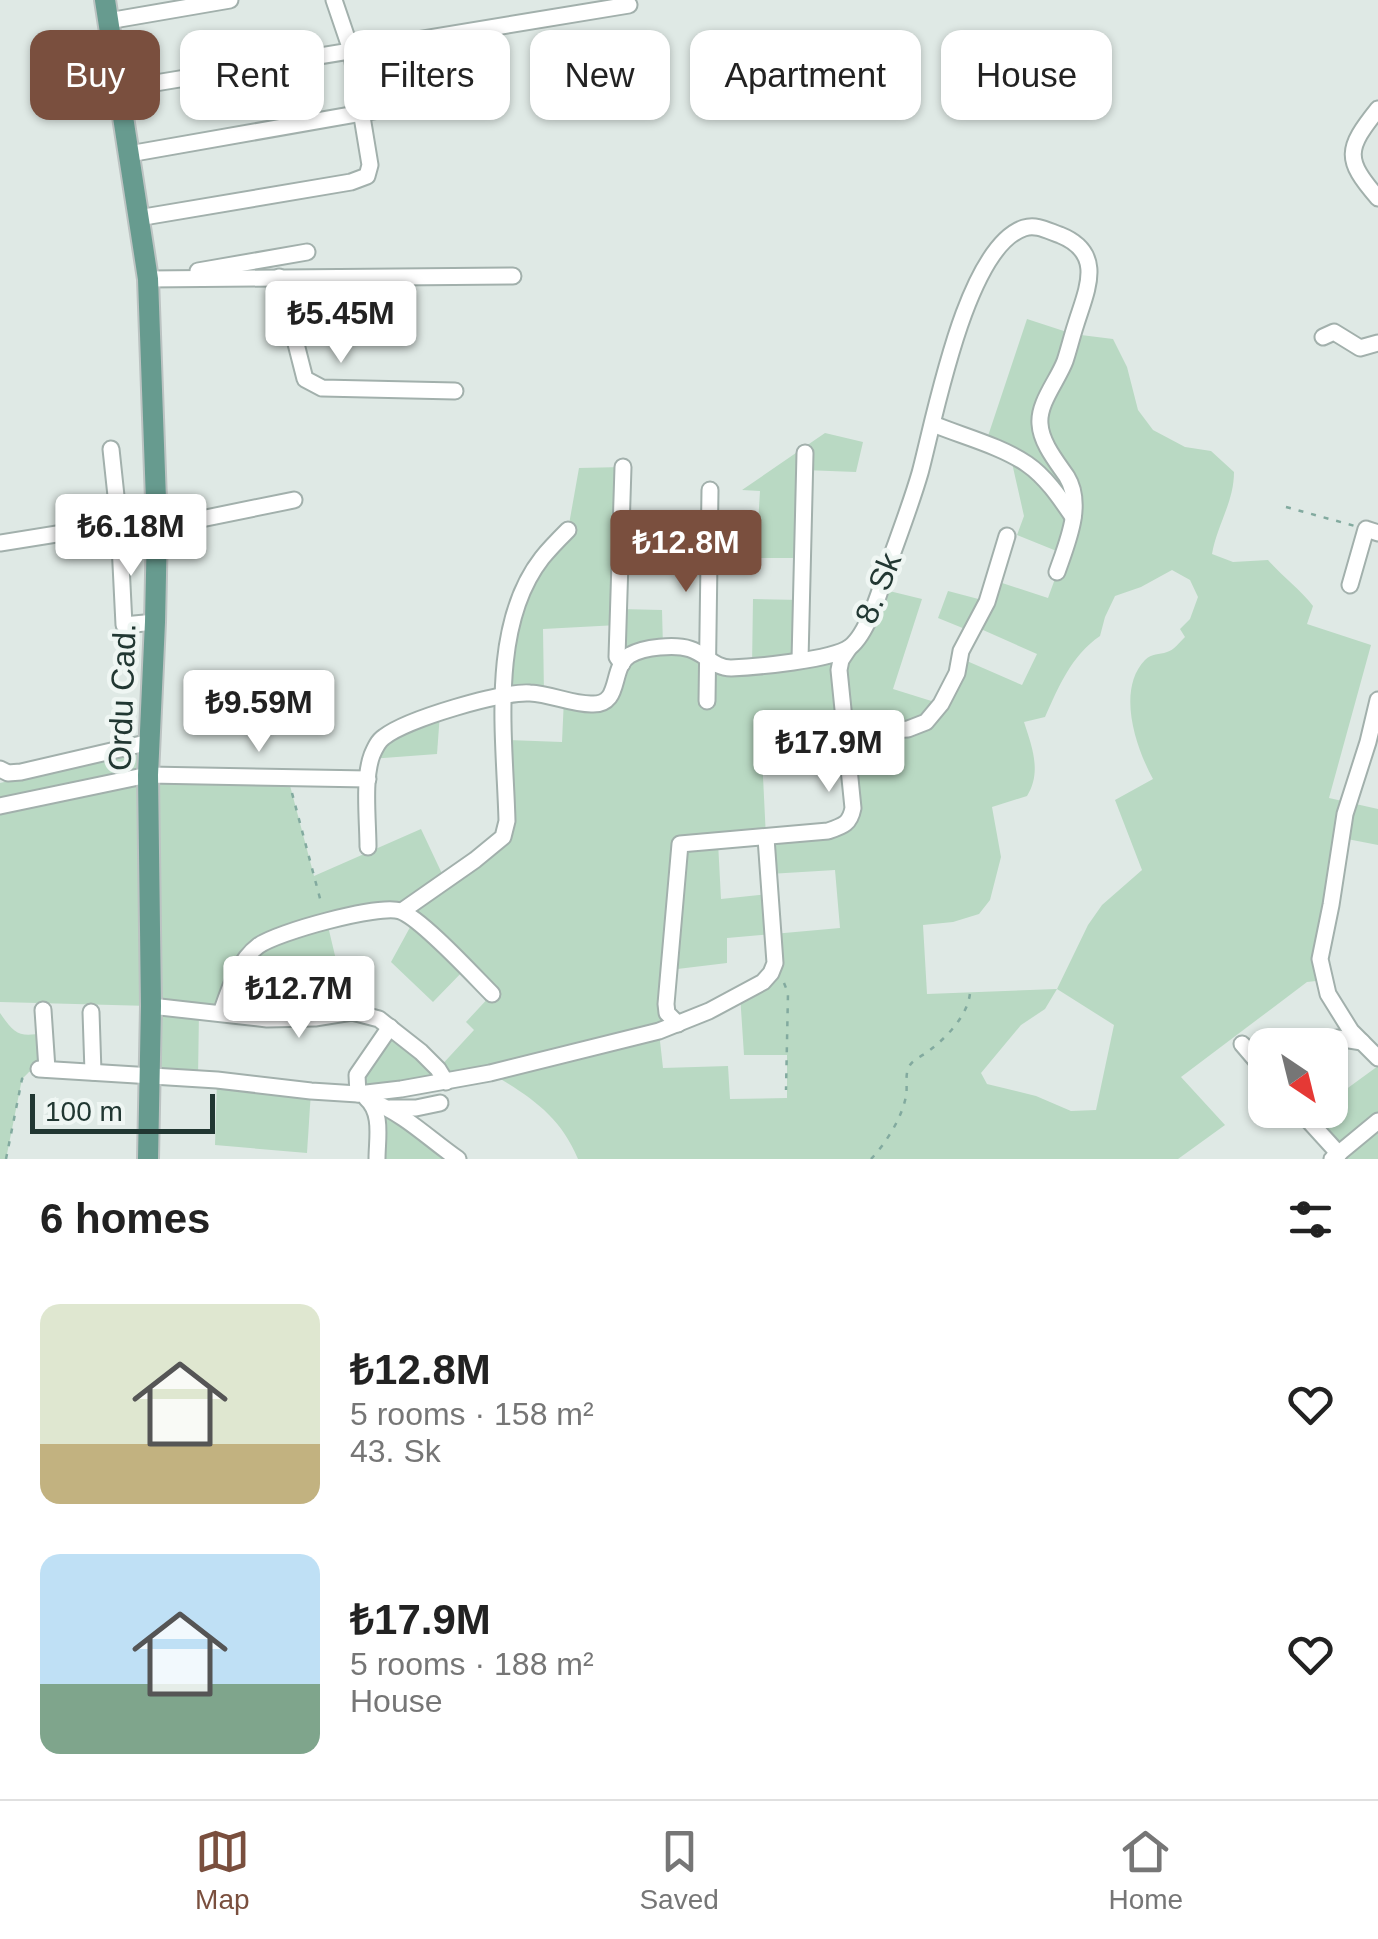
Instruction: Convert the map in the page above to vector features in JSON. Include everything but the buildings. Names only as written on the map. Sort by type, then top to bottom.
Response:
[{"type":"main road","name":"Ordu Cad.","points":[[124,120],[148,279],[157,528],[148,775],[148,1159]]},
{"type":"street","points":[[107,11],[230,0]]},
{"type":"street","points":[[334,0],[344,30]]},
{"type":"street","points":[[475,30],[629,5]]},
{"type":"street","points":[[160,83],[344,51]]},
{"type":"street","points":[[1378,109],[1357,135],[1353,158],[1358,175],[1378,198]]},
{"type":"street","points":[[129,154],[344,116]]},
{"type":"street","points":[[138,218],[362,179],[370,166],[363,120]]},
{"type":"street","name":"8. Sk","points":[[622,664],[632,654],[650,649],[690,649],[722,668],[731,668],[832,655],[849,648],[862,633],[881,589],[919,477],[955,337],[972,292],[1002,242],[1021,228],[1035,226],[1076,241],[1091,270],[1064,362],[1040,424],[1051,456],[1072,488],[1074,516]]},
{"type":"street","points":[[148,279],[307,252]]},
{"type":"street","points":[[279,276],[305,378],[322,388],[455,390]]},
{"type":"street","points":[[148,279],[513,276]]},
{"type":"street","points":[[1323,337],[1334,332],[1360,348],[1378,344]]},
{"type":"street","points":[[933,424],[1010,454],[1028,464],[1054,490],[1074,516],[1058,572]]},
{"type":"street","points":[[111,449],[124,625],[156,622]]},
{"type":"street","points":[[800,660],[805,453]]},
{"type":"street","points":[[368,847],[370,759],[380,740],[389,734],[420,719],[504,696],[529,693],[590,704],[604,702],[613,692],[622,664],[618,658],[622,467]]},
{"type":"street","points":[[708,702],[710,490]]},
{"type":"street","points":[[157,528],[294,500]]},
{"type":"street","points":[[0,542],[119,524]]},
{"type":"street","points":[[402,911],[503,837],[507,821],[504,662],[511,623],[540,560],[568,530]]},
{"type":"street","points":[[1350,585],[1372,531]]},
{"type":"street","points":[[844,725],[891,730],[926,722],[941,704],[957,673],[1007,536]]},
{"type":"street","points":[[678,1024],[667,1012],[666,1004],[680,844],[828,831],[851,820],[839,670],[849,648]]},
{"type":"street","points":[[1372,1049],[1350,1031],[1328,994],[1320,959],[1345,814],[1378,700]]},
{"type":"street","points":[[0,770],[21,772],[150,742]]},
{"type":"street","points":[[0,806],[148,775],[368,779]]},
{"type":"street","points":[[365,1098],[659,1031],[710,1011],[763,982],[775,964],[766,838]]},
{"type":"street","points":[[221,1013],[242,962],[259,945],[302,927],[387,909],[402,911],[437,939],[492,994]]},
{"type":"street","points":[[151,1006],[268,1019],[352,1012],[379,1019],[421,1052],[446,1082]]},
{"type":"street","points":[[43,1010],[43,1069],[150,1074],[365,1098],[390,1108],[458,1159]]},
{"type":"street","points":[[91,1012],[93,1072]]},
{"type":"street","points":[[376,1159],[378,1114],[365,1098],[357,1075],[390,1028]]},
{"type":"street","points":[[1348,1041],[1372,1049]]},
{"type":"street","points":[[1242,1044],[1248,1051]]},
{"type":"street","points":[[390,1108],[440,1103]]},
{"type":"street","points":[[1313,1128],[1336,1157],[1378,1122]]},
{"type":"path","points":[[1286,507],[1372,531]]},
{"type":"path","points":[[288,778],[326,922]]},
{"type":"path","points":[[775,964],[788,992],[786,1090]]},
{"type":"path","points":[[871,1159],[901,1114],[911,1064],[950,1031],[969,1004],[970,993]]},
{"type":"path","points":[[6,1159],[22,1079],[29,1072],[43,1069]]},
{"type":"green space","points":[[1027,319],[1073,334],[1113,339],[1127,367],[1138,410],[1153,430],[1185,447],[1211,451],[1234,472],[1212,554],[1233,562],[1268,560],[1313,606],[1307,624],[1371,645],[1329,798],[1378,809],[1378,845],[1342,838],[1325,980],[1307,982],[1181,1077],[1225,1125],[1178,1159],[578,1159],[553,1119],[491,1073],[401,1089],[357,1086],[390,1027],[438,1069],[474,1030],[466,1022],[492,994],[466,968],[433,1002],[391,962],[414,920],[402,911],[327,922],[337,964],[232,983],[221,1013],[199,1011],[198,1078],[150,1074],[150,1006],[0,1002],[0,783],[150,749],[148,774],[288,778],[314,876],[421,829],[445,880],[503,837],[505,740],[562,742],[564,698],[609,698],[618,625],[543,629],[544,695],[504,696],[511,623],[568,530],[579,468],[623,467],[620,609],[662,610],[663,648],[752,667],[753,599],[801,600],[800,659],[849,648],[881,589],[922,599],[893,689],[941,704],[960,658],[1022,685],[1037,654],[974,626],[970,631],[938,618],[948,591],[986,601],[993,580],[1048,598],[1064,554],[1017,535],[1024,516],[1010,454],[985,445]],"holes":[[[1172,570],[1190,580],[1198,597],[1190,619],[1180,629],[1185,637],[1172,650],[1145,660],[1132,687],[1135,736],[1153,779],[1115,800],[1142,870],[1102,905],[1057,989],[927,994],[923,925],[979,914],[990,900],[1001,857],[992,807],[1027,796],[1032,787],[1034,759],[1024,722],[1045,717],[1074,662],[1100,636],[1115,596]],[[847,748],[851,820],[766,838],[762,756]],[[766,839],[769,874],[835,870],[840,928],[773,934],[770,894],[721,899],[718,842]],[[772,934],[771,973],[740,994],[744,1055],[787,1055],[787,1098],[730,1099],[728,1066],[663,1068],[659,1032],[671,1019],[669,970],[727,963],[727,938]],[[1057,989],[1114,1025],[1096,1110],[1071,1111],[1036,1096],[987,1084],[981,1073],[1021,1025],[1045,1009]]]},
{"type":"green space","points":[[825,433],[863,442],[856,472],[804,470],[802,558],[756,558],[760,491],[742,490]]},
{"type":"green space","points":[[440,713],[437,754],[370,759],[380,740]]},
{"type":"green space","points":[[0,1013],[18,1033],[44,1033],[39,1069],[22,1079],[6,1159],[0,1159]]},
{"type":"green space","points":[[1378,1066],[1378,1159],[1332,1159],[1312,1128],[1348,1128],[1348,1088]]},
{"type":"green space","points":[[217,1080],[311,1091],[307,1153],[215,1145]]},
{"type":"green space","points":[[390,1108],[458,1159],[377,1159],[378,1114]]}]
